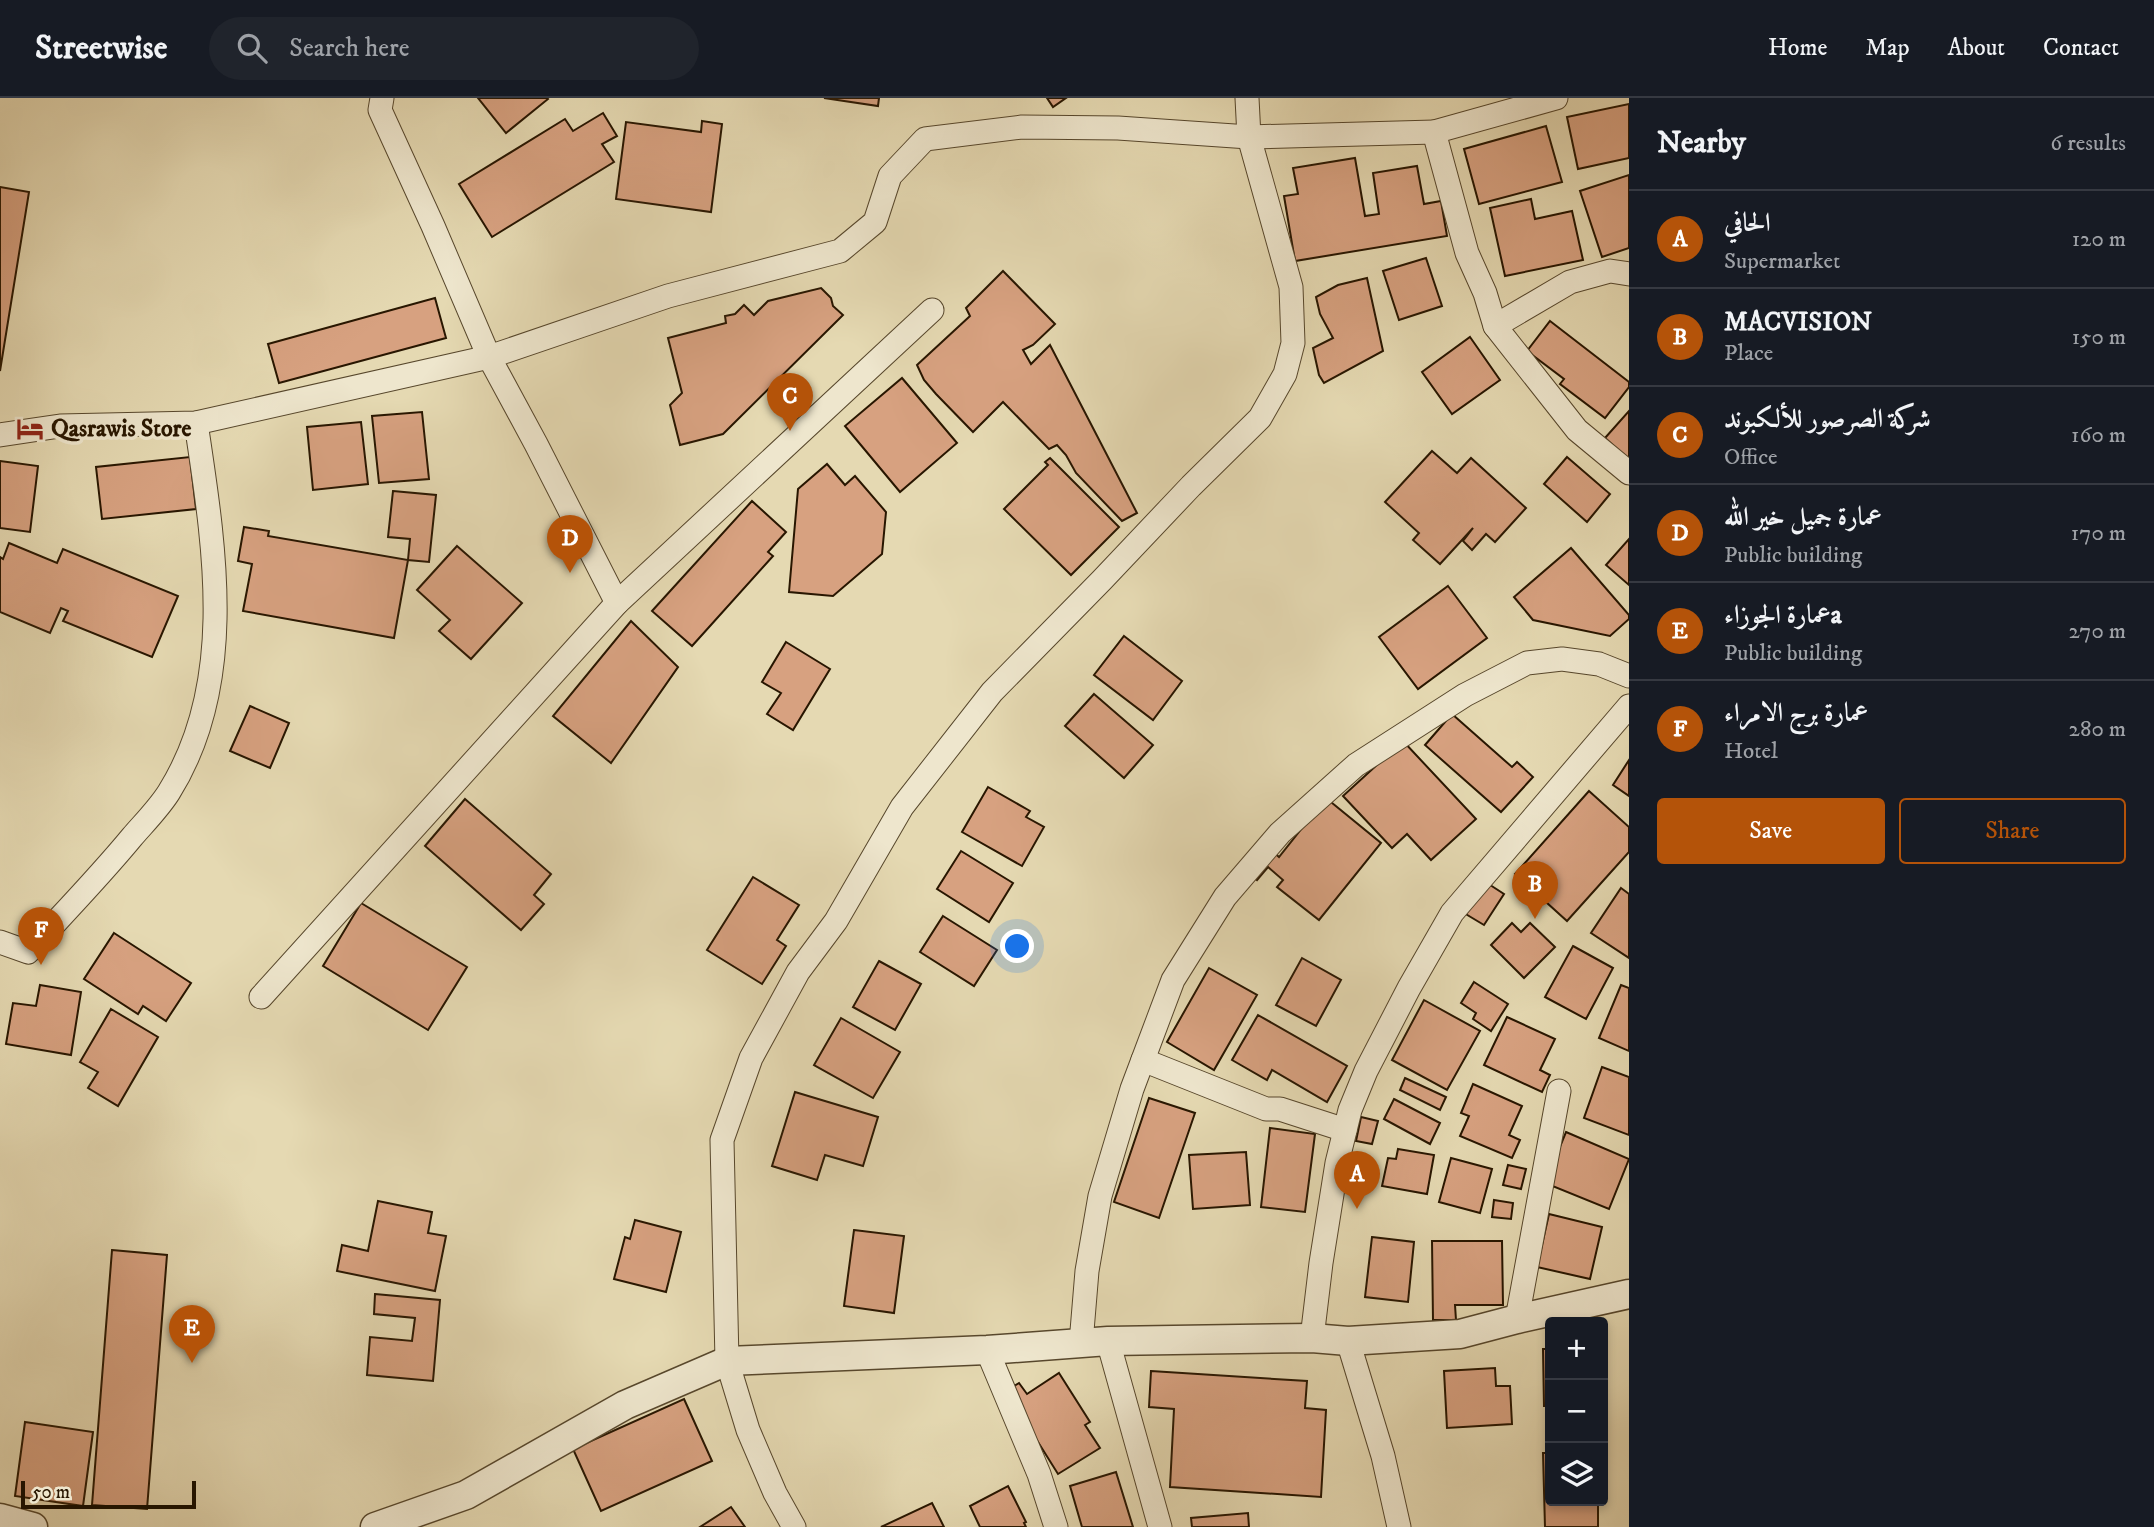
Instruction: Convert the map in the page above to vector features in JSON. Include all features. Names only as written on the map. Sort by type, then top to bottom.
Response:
[{"type":"street","points":[[382,98],[380,110],[489,357],[617,603]]},
{"type":"street","points":[[794,1527],[775,1493],[748,1430],[727,1361],[722,1140],[751,1058],[798,972],[836,921],[902,807],[992,692],[1191,486],[1261,418],[1285,374],[1293,343],[1291,287],[1249,137],[1247,98]]},
{"type":"street","points":[[0,435],[60,426],[196,423],[489,357],[668,296],[839,251],[875,222],[890,176],[925,139],[1021,127],[1118,128],[1249,137],[1434,132],[1556,98]]},
{"type":"street","points":[[1434,132],[1467,253],[1485,293],[1495,326],[1577,430],[1629,473]]},
{"type":"street","points":[[1495,326],[1570,282],[1610,271],[1629,274]]},
{"type":"street","points":[[261,997],[617,603],[932,310]]},
{"type":"street","points":[[0,943],[28,952],[100,875],[168,794],[191,750],[211,681],[215,611],[211,522],[196,423]]},
{"type":"street","points":[[1160,1527],[1095,1342],[1087,1271],[1101,1196],[1132,1089],[1173,980],[1225,897],[1280,833],[1356,765],[1465,695],[1527,663],[1562,659],[1599,664],[1629,676]]},
{"type":"street","points":[[1312,1338],[1336,1163],[1350,1110],[1366,1071],[1452,913],[1629,706]]},
{"type":"street","points":[[1143,1060],[1266,1109],[1280,1109],[1345,1130]]},
{"type":"street","points":[[1517,1319],[1559,1091]]},
{"type":"street","points":[[375,1527],[466,1495],[625,1405],[727,1361],[987,1350],[1095,1342],[1312,1338],[1348,1341],[1460,1334],[1629,1294]]},
{"type":"street","points":[[1348,1341],[1383,1456],[1399,1527]]},
{"type":"street","points":[[987,1350],[1039,1474],[1056,1527]]},
{"type":"street","points":[[0,1518],[33,1527]]},
{"type":"building","points":[[478,98],[547,98],[548,99],[506,133]]},
{"type":"building","points":[[824,98],[879,98],[878,106]]},
{"type":"building","points":[[1047,98],[1066,98],[1053,107]]},
{"type":"building","points":[[1629,104],[1629,158],[1578,169],[1567,117]]},
{"type":"building","points":[[603,113],[617,136],[602,144],[614,162],[492,237],[459,184],[565,119],[573,131]]},
{"type":"building","points":[[702,121],[722,124],[711,212],[616,199],[626,122],[701,132]]},
{"type":"building","points":[[1546,126],[1562,182],[1479,204],[1464,149]]},
{"type":"building","points":[[1355,158],[1365,216],[1379,214],[1373,173],[1417,166],[1424,204],[1441,201],[1447,236],[1295,261],[1284,196],[1298,194],[1293,168]]},
{"type":"building","points":[[1629,175],[1629,248],[1602,257],[1580,191]]},
{"type":"building","points":[[0,187],[29,192],[0,371]]},
{"type":"building","points":[[1531,199],[1535,219],[1572,211],[1583,260],[1505,276],[1490,208]]},
{"type":"building","points":[[1426,258],[1442,306],[1399,320],[1383,271]]},
{"type":"building","points":[[1003,271],[1055,324],[1033,345],[1023,350],[1031,364],[1050,345],[1137,513],[1122,521],[1076,473],[1057,445],[1049,449],[1003,402],[973,432],[924,380],[917,365],[970,316],[966,308]]},
{"type":"building","points":[[1367,278],[1383,351],[1324,383],[1319,375],[1313,348],[1333,338],[1320,314],[1316,297],[1338,285]]},
{"type":"building","points":[[821,288],[843,315],[723,434],[680,445],[670,405],[682,393],[668,338],[726,323],[725,316],[735,314],[744,305],[754,315],[768,301]]},
{"type":"building","points":[[435,298],[446,338],[279,383],[268,344]]},
{"type":"building","points":[[1550,321],[1629,382],[1629,387],[1605,418],[1560,384],[1564,379],[1527,351]]},
{"type":"building","points":[[1470,337],[1500,380],[1452,414],[1422,372]]},
{"type":"building","points":[[902,378],[957,443],[900,492],[845,426]]},
{"type":"building","points":[[1629,411],[1629,460],[1605,438]]},
{"type":"building","points":[[422,412],[429,479],[379,483],[372,416]]},
{"type":"building","points":[[361,422],[368,484],[313,490],[307,427]]},
{"type":"building","points":[[1432,451],[1457,473],[1471,458],[1526,508],[1495,542],[1486,534],[1472,550],[1463,541],[1473,528],[1440,564],[1413,540],[1419,533],[1385,502]]},
{"type":"building","points":[[190,457],[196,509],[102,519],[96,467]]},
{"type":"building","points":[[1567,457],[1610,494],[1587,522],[1544,484]]},
{"type":"building","points":[[1050,458],[1119,527],[1071,575],[1004,509],[1048,465],[1045,462]]},
{"type":"building","points":[[0,461],[38,466],[30,532],[0,528]]},
{"type":"building","points":[[827,464],[845,485],[855,476],[886,512],[882,554],[833,596],[789,592],[798,489]]},
{"type":"building","points":[[393,491],[436,495],[429,562],[408,560],[410,539],[388,537]]},
{"type":"building","points":[[752,501],[786,532],[768,552],[773,556],[692,646],[652,611]]},
{"type":"building","points":[[244,527],[269,531],[268,536],[408,560],[394,638],[243,611],[252,564],[238,561]]},
{"type":"building","points":[[1629,539],[1629,585],[1606,565]]},
{"type":"building","points":[[9,543],[57,563],[63,549],[178,596],[152,657],[63,621],[68,611],[61,608],[50,633],[0,612],[0,557],[3,559]]},
{"type":"building","points":[[457,546],[522,603],[471,659],[439,631],[450,620],[417,590]]},
{"type":"building","points":[[1571,548],[1629,615],[1629,619],[1610,636],[1533,620],[1514,597]]},
{"type":"building","points":[[1448,586],[1487,638],[1418,689],[1379,637]]},
{"type":"building","points":[[631,621],[678,667],[611,763],[553,716]]},
{"type":"building","points":[[1124,636],[1182,681],[1153,720],[1094,675]]},
{"type":"building","points":[[786,642],[830,669],[793,730],[767,714],[781,693],[762,682]]},
{"type":"building","points":[[1094,694],[1153,745],[1124,778],[1065,726]]},
{"type":"building","points":[[250,706],[289,723],[270,768],[230,751]]},
{"type":"building","points":[[1452,714],[1512,767],[1517,762],[1533,777],[1501,812],[1425,745]]},
{"type":"building","points":[[1403,741],[1476,819],[1431,860],[1407,834],[1392,848],[1343,796]]},
{"type":"building","points":[[1629,760],[1629,796],[1613,785]]},
{"type":"building","points":[[988,787],[1030,811],[1026,817],[1044,827],[1022,866],[962,832]]},
{"type":"building","points":[[1589,791],[1629,827],[1629,852],[1567,921],[1515,874]]},
{"type":"building","points":[[1326,798],[1381,843],[1319,920],[1277,887],[1283,880],[1268,867],[1257,880],[1248,873],[1269,848],[1279,857]]},
{"type":"building","points":[[465,799],[551,874],[534,895],[544,904],[521,930],[425,846]]},
{"type":"building","points":[[961,851],[1013,883],[989,922],[937,889]]},
{"type":"building","points":[[753,877],[799,905],[777,940],[786,946],[762,984],[707,950]]},
{"type":"building","points":[[1484,881],[1504,894],[1484,925],[1464,913]]},
{"type":"building","points":[[1621,888],[1629,894],[1629,958],[1591,933]]},
{"type":"building","points":[[361,903],[467,967],[428,1030],[323,966]]},
{"type":"building","points":[[943,916],[997,950],[974,986],[920,952]]},
{"type":"building","points":[[1512,923],[1521,932],[1530,923],[1555,947],[1524,978],[1491,945]]},
{"type":"building","points":[[114,933],[191,983],[166,1021],[143,1006],[138,1014],[84,979]]},
{"type":"building","points":[[1573,946],[1613,968],[1586,1019],[1545,997]]},
{"type":"building","points":[[1302,958],[1341,980],[1316,1026],[1276,1005]]},
{"type":"building","points":[[879,961],[921,984],[895,1030],[853,1007]]},
{"type":"building","points":[[1209,968],[1257,995],[1214,1070],[1167,1042]]},
{"type":"building","points":[[1474,982],[1508,1004],[1491,1031],[1473,1019],[1476,1013],[1461,1003]]},
{"type":"building","points":[[40,985],[81,992],[71,1055],[6,1044],[13,1003],[36,1006]]},
{"type":"building","points":[[1621,985],[1629,988],[1629,1051],[1599,1038]]},
{"type":"building","points":[[1424,1000],[1480,1031],[1447,1090],[1392,1060]]},
{"type":"building","points":[[111,1009],[158,1037],[118,1106],[88,1088],[98,1072],[80,1062]]},
{"type":"building","points":[[1258,1015],[1347,1066],[1327,1102],[1272,1070],[1267,1080],[1232,1060]]},
{"type":"building","points":[[1507,1017],[1555,1039],[1540,1070],[1550,1075],[1542,1092],[1484,1065]]},
{"type":"building","points":[[841,1018],[900,1052],[873,1098],[814,1065]]},
{"type":"building","points":[[1602,1067],[1629,1077],[1629,1135],[1584,1118]]},
{"type":"building","points":[[1405,1078],[1446,1097],[1440,1110],[1400,1090]]},
{"type":"building","points":[[1473,1084],[1522,1106],[1509,1135],[1520,1140],[1512,1158],[1460,1136],[1469,1116],[1461,1113]]},
{"type":"building","points":[[795,1092],[878,1117],[863,1166],[825,1155],[817,1180],[772,1166]]},
{"type":"building","points":[[1149,1098],[1195,1113],[1159,1218],[1114,1202]]},
{"type":"building","points":[[1394,1099],[1440,1123],[1430,1144],[1384,1119]]},
{"type":"building","points":[[1361,1117],[1378,1121],[1372,1144],[1356,1141]]},
{"type":"building","points":[[1270,1128],[1315,1134],[1305,1212],[1261,1207]]},
{"type":"building","points":[[1566,1132],[1629,1159],[1609,1209],[1545,1183]]},
{"type":"building","points":[[1398,1149],[1434,1155],[1427,1194],[1382,1186],[1388,1158],[1396,1159]]},
{"type":"building","points":[[1246,1152],[1250,1205],[1193,1209],[1189,1155]]},
{"type":"building","points":[[1451,1158],[1492,1169],[1480,1213],[1439,1202]]},
{"type":"building","points":[[1508,1165],[1526,1169],[1521,1189],[1503,1185]]},
{"type":"building","points":[[1494,1200],[1513,1203],[1511,1219],[1492,1217]]},
{"type":"building","points":[[378,1201],[432,1212],[428,1233],[446,1236],[435,1291],[337,1271],[342,1245],[368,1251]]},
{"type":"building","points":[[1549,1214],[1602,1227],[1590,1279],[1537,1267]]},
{"type":"building","points":[[635,1220],[681,1232],[666,1292],[614,1279],[625,1237],[630,1239]]},
{"type":"building","points":[[854,1230],[904,1236],[894,1313],[844,1306]]},
{"type":"building","points":[[1372,1237],[1414,1242],[1408,1302],[1365,1297]]},
{"type":"building","points":[[1432,1241],[1502,1241],[1503,1305],[1455,1305],[1456,1320],[1433,1320]]},
{"type":"building","points":[[112,1250],[167,1255],[147,1509],[92,1505]]},
{"type":"building","points":[[375,1294],[440,1300],[433,1381],[367,1375],[370,1337],[412,1341],[415,1318],[374,1314]]},
{"type":"building","points":[[1543,1349],[1545,1349],[1545,1406]]},
{"type":"building","points":[[1495,1368],[1496,1386],[1510,1386],[1512,1424],[1447,1428],[1444,1371]]},
{"type":"building","points":[[1151,1371],[1307,1381],[1305,1408],[1326,1410],[1321,1497],[1170,1487],[1174,1409],[1149,1407]]},
{"type":"building","points":[[1059,1373],[1090,1422],[1085,1425],[1100,1448],[1058,1474],[1006,1391],[1019,1383],[1027,1394]]},
{"type":"building","points":[[684,1399],[712,1461],[601,1511],[573,1449]]},
{"type":"building","points":[[25,1422],[93,1432],[83,1506],[15,1496]]},
{"type":"building","points":[[1543,1453],[1545,1506],[1598,1506],[1598,1527],[1545,1527]]},
{"type":"building","points":[[1116,1472],[1133,1527],[1082,1527],[1070,1486]]},
{"type":"building","points":[[1008,1486],[1026,1527],[980,1527],[970,1506]]},
{"type":"building","points":[[932,1503],[944,1527],[881,1527]]},
{"type":"building","points":[[731,1507],[745,1527],[700,1527]]},
{"type":"building","points":[[1248,1513],[1249,1527],[1192,1527],[1191,1518]]},
{"type":"place","name":"Qasrawis Store","points":[[30,429]]},
{"type":"place","name":"شركة الصرصور للألكبوند","points":[[790,431]]},
{"type":"place","name":"عمارة جميل خير الله","points":[[570,573]]},
{"type":"place","name":"MACVISION","points":[[1535,919]]},
{"type":"place","name":"عمارة برج الامراء","points":[[41,965]]},
{"type":"place","name":"الحافي","points":[[1357,1209]]},
{"type":"place","name":"عمارة الجوزاءa","points":[[192,1363]]}]
